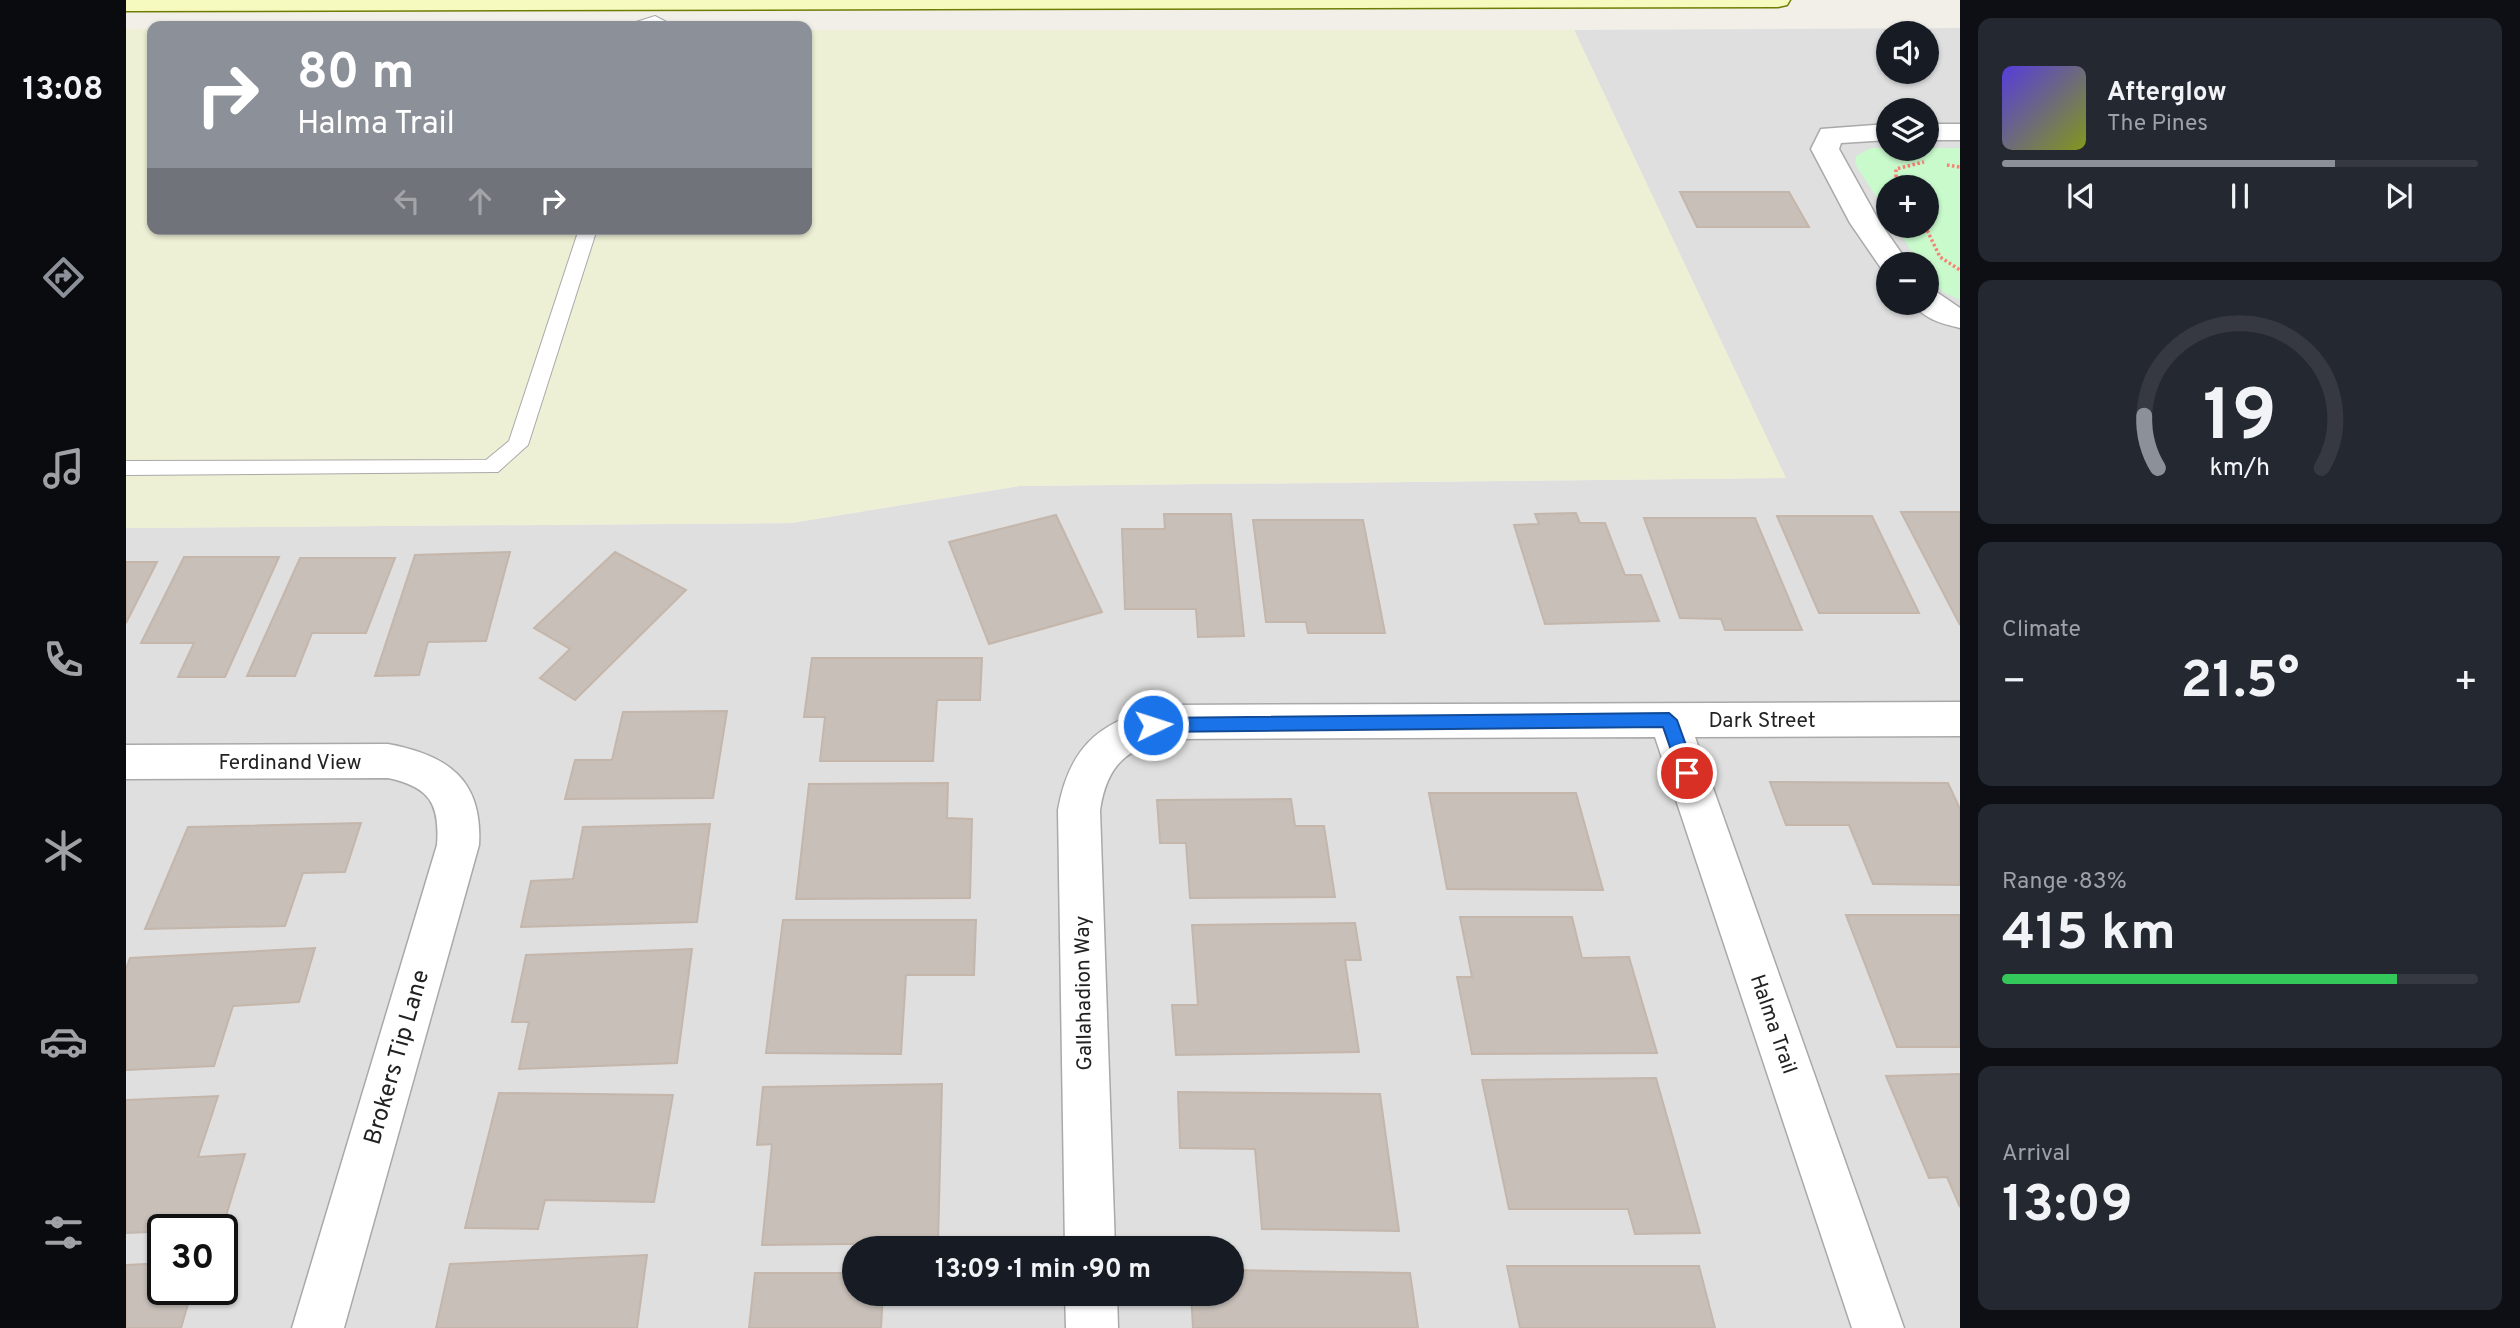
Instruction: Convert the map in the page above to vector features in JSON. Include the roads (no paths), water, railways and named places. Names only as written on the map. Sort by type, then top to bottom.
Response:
[{"type":"main road","points":[[126,4],[661,12],[1779,0]]},
{"type":"street","points":[[1939,132],[1960,132]]},
{"type":"street","points":[[1876,133],[1831,135],[1825,149],[1864,223],[1885,252]]},
{"type":"street","name":"Dark Street","points":[[1108,746],[1136,730],[1170,722],[1960,719]]},
{"type":"street","name":"Halma Trail","points":[[1669,720],[1878,1328]]},
{"type":"street","name":"Gallahadion Way","points":[[1090,1236],[1079,810],[1085,777],[1108,746]]},
{"type":"street","name":"Ferdinand View","points":[[126,762],[388,761],[421,769],[446,788]]},
{"type":"street","name":"Brokers Tip Lane","points":[[318,1328],[458,845],[459,816],[446,788]]},
{"type":"street","points":[[1091,1306],[1091,1328]]},
{"type":"lane","points":[[126,468],[491,467],[518,446],[586,235]]}]
